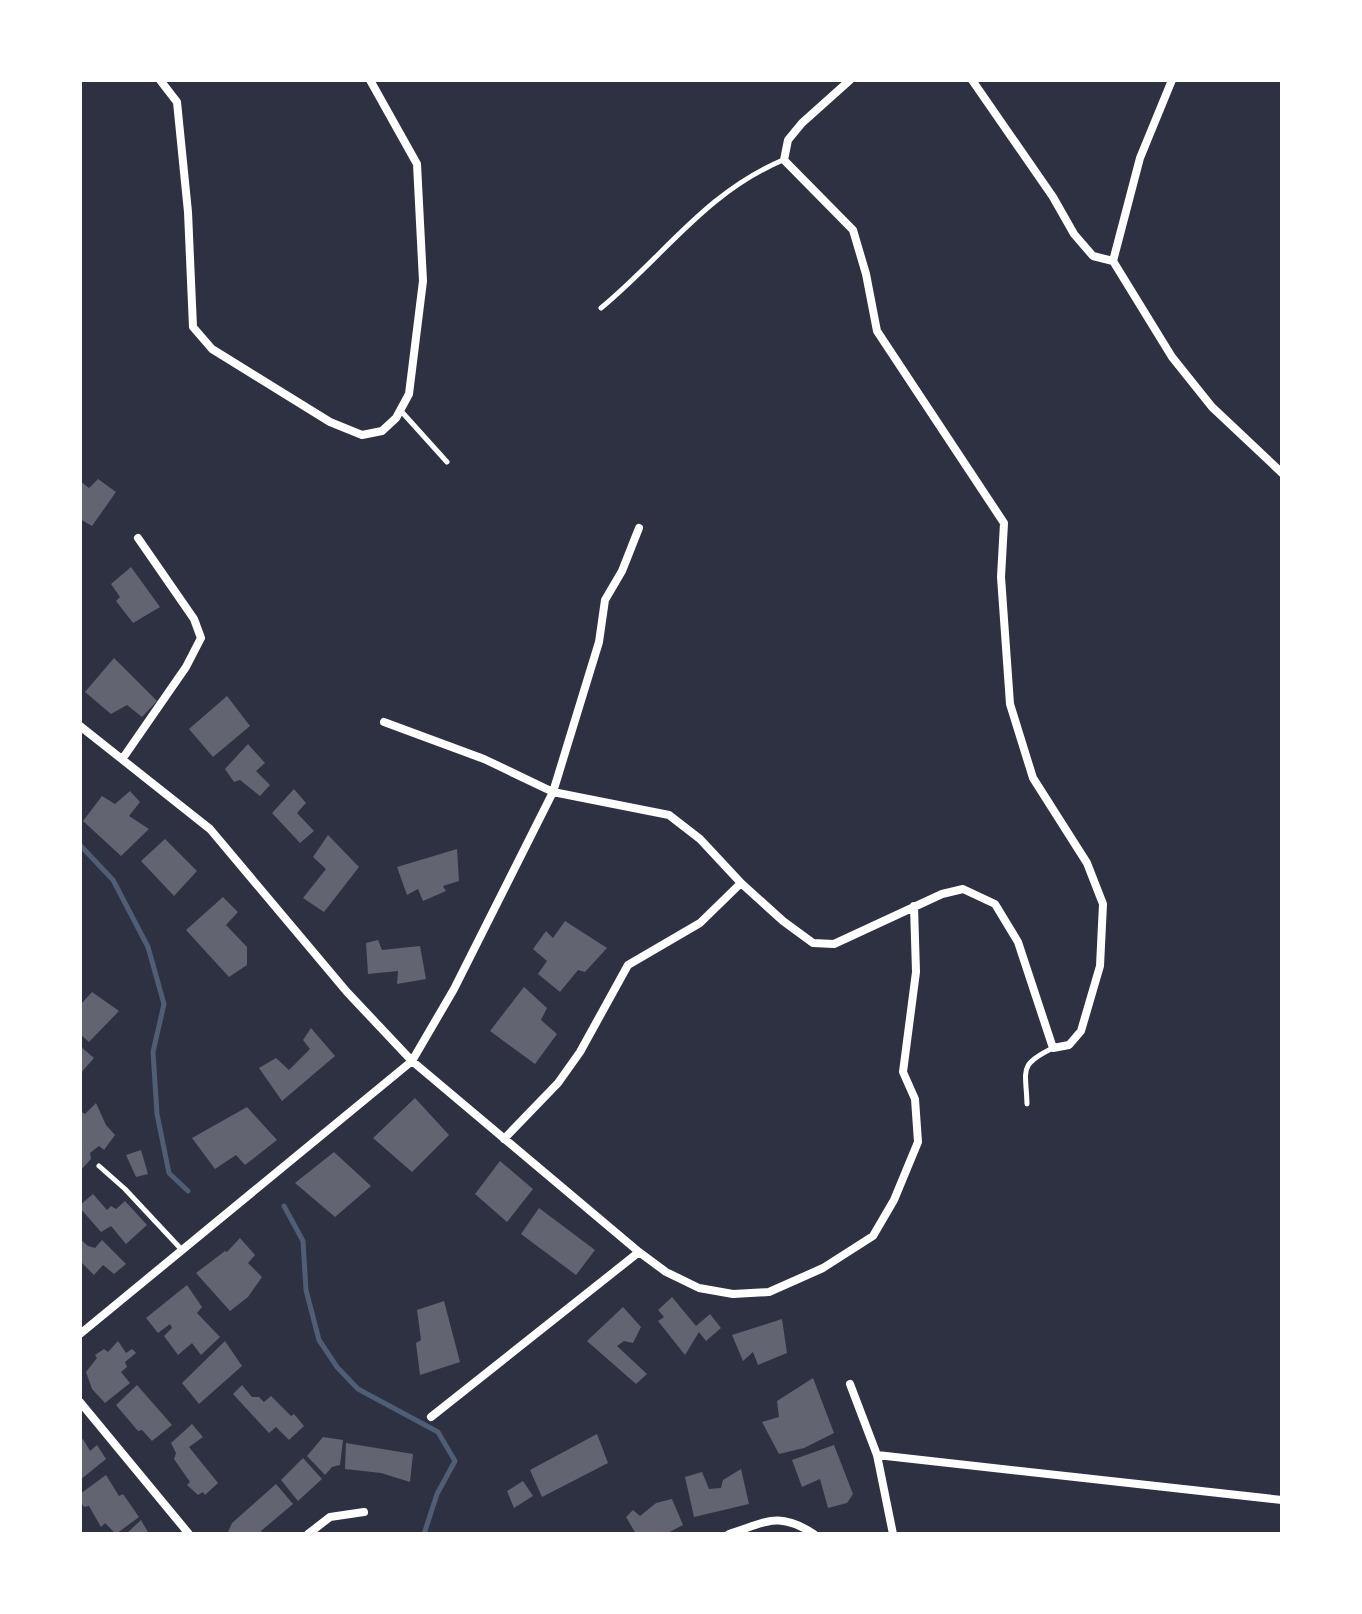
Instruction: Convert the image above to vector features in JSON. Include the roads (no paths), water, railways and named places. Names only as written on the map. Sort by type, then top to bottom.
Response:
[{"type":"street","points":[[160,80],[177,102],[188,212],[193,327],[212,349],[330,422],[362,435],[382,431],[409,394],[423,281],[417,164],[370,80]]},
{"type":"street","points":[[384,722],[484,759],[553,792],[669,815],[700,839],[741,883],[783,921],[813,943],[834,944],[942,894],[963,889],[995,904],[1018,942],[1053,1048],[1069,1045],[1081,1031],[1100,966],[1103,904],[1087,863],[1033,778],[1010,704],[1001,577],[1004,523],[877,331],[866,274],[853,230],[784,160],[788,140],[796,130],[850,80]]},
{"type":"street","points":[[972,80],[1053,197],[1074,234],[1093,256],[1113,261],[1172,357],[1203,396],[1282,473]]},
{"type":"street","points":[[1113,261],[1140,158],[1172,80]]},
{"type":"street","points":[[80,1334],[412,1061],[454,989],[553,792],[587,689],[599,642],[605,600],[622,571],[639,528]]},
{"type":"street","points":[[123,758],[186,667],[201,638],[194,619],[138,538]]},
{"type":"street","points":[[80,726],[210,829],[347,992],[412,1061],[639,1252],[666,1272],[699,1288],[733,1294],[769,1292],[823,1268],[867,1242],[894,1200],[918,1142],[915,1099],[903,1072],[916,972],[914,906]]},
{"type":"street","points":[[504,1139],[558,1083],[580,1052],[628,965],[700,923],[741,883]]},
{"type":"street","points":[[431,1417],[639,1252]]},
{"type":"street","points":[[850,1384],[877,1455],[893,1534]]},
{"type":"street","points":[[80,1402],[189,1534]]},
{"type":"street","points":[[877,1455],[1282,1500]]},
{"type":"street","points":[[308,1534],[330,1517],[364,1512]]},
{"type":"street","points":[[729,1534],[776,1519],[796,1522],[814,1534]]},
{"type":"lane","points":[[601,308],[625,288],[677,233],[729,189],[784,160]]},
{"type":"lane","points":[[400,410],[447,462]]},
{"type":"lane","points":[[1027,1104],[1026,1068],[1031,1059],[1053,1048]]},
{"type":"lane","points":[[99,1166],[182,1250]]},
{"type":"waterway","points":[[80,845],[113,880],[148,947],[164,1004],[153,1052],[157,1114],[169,1173],[188,1191]]},
{"type":"waterway","points":[[284,1206],[303,1241],[306,1290],[319,1340],[337,1367],[358,1389],[438,1432],[455,1461],[437,1494],[424,1534]]}]
